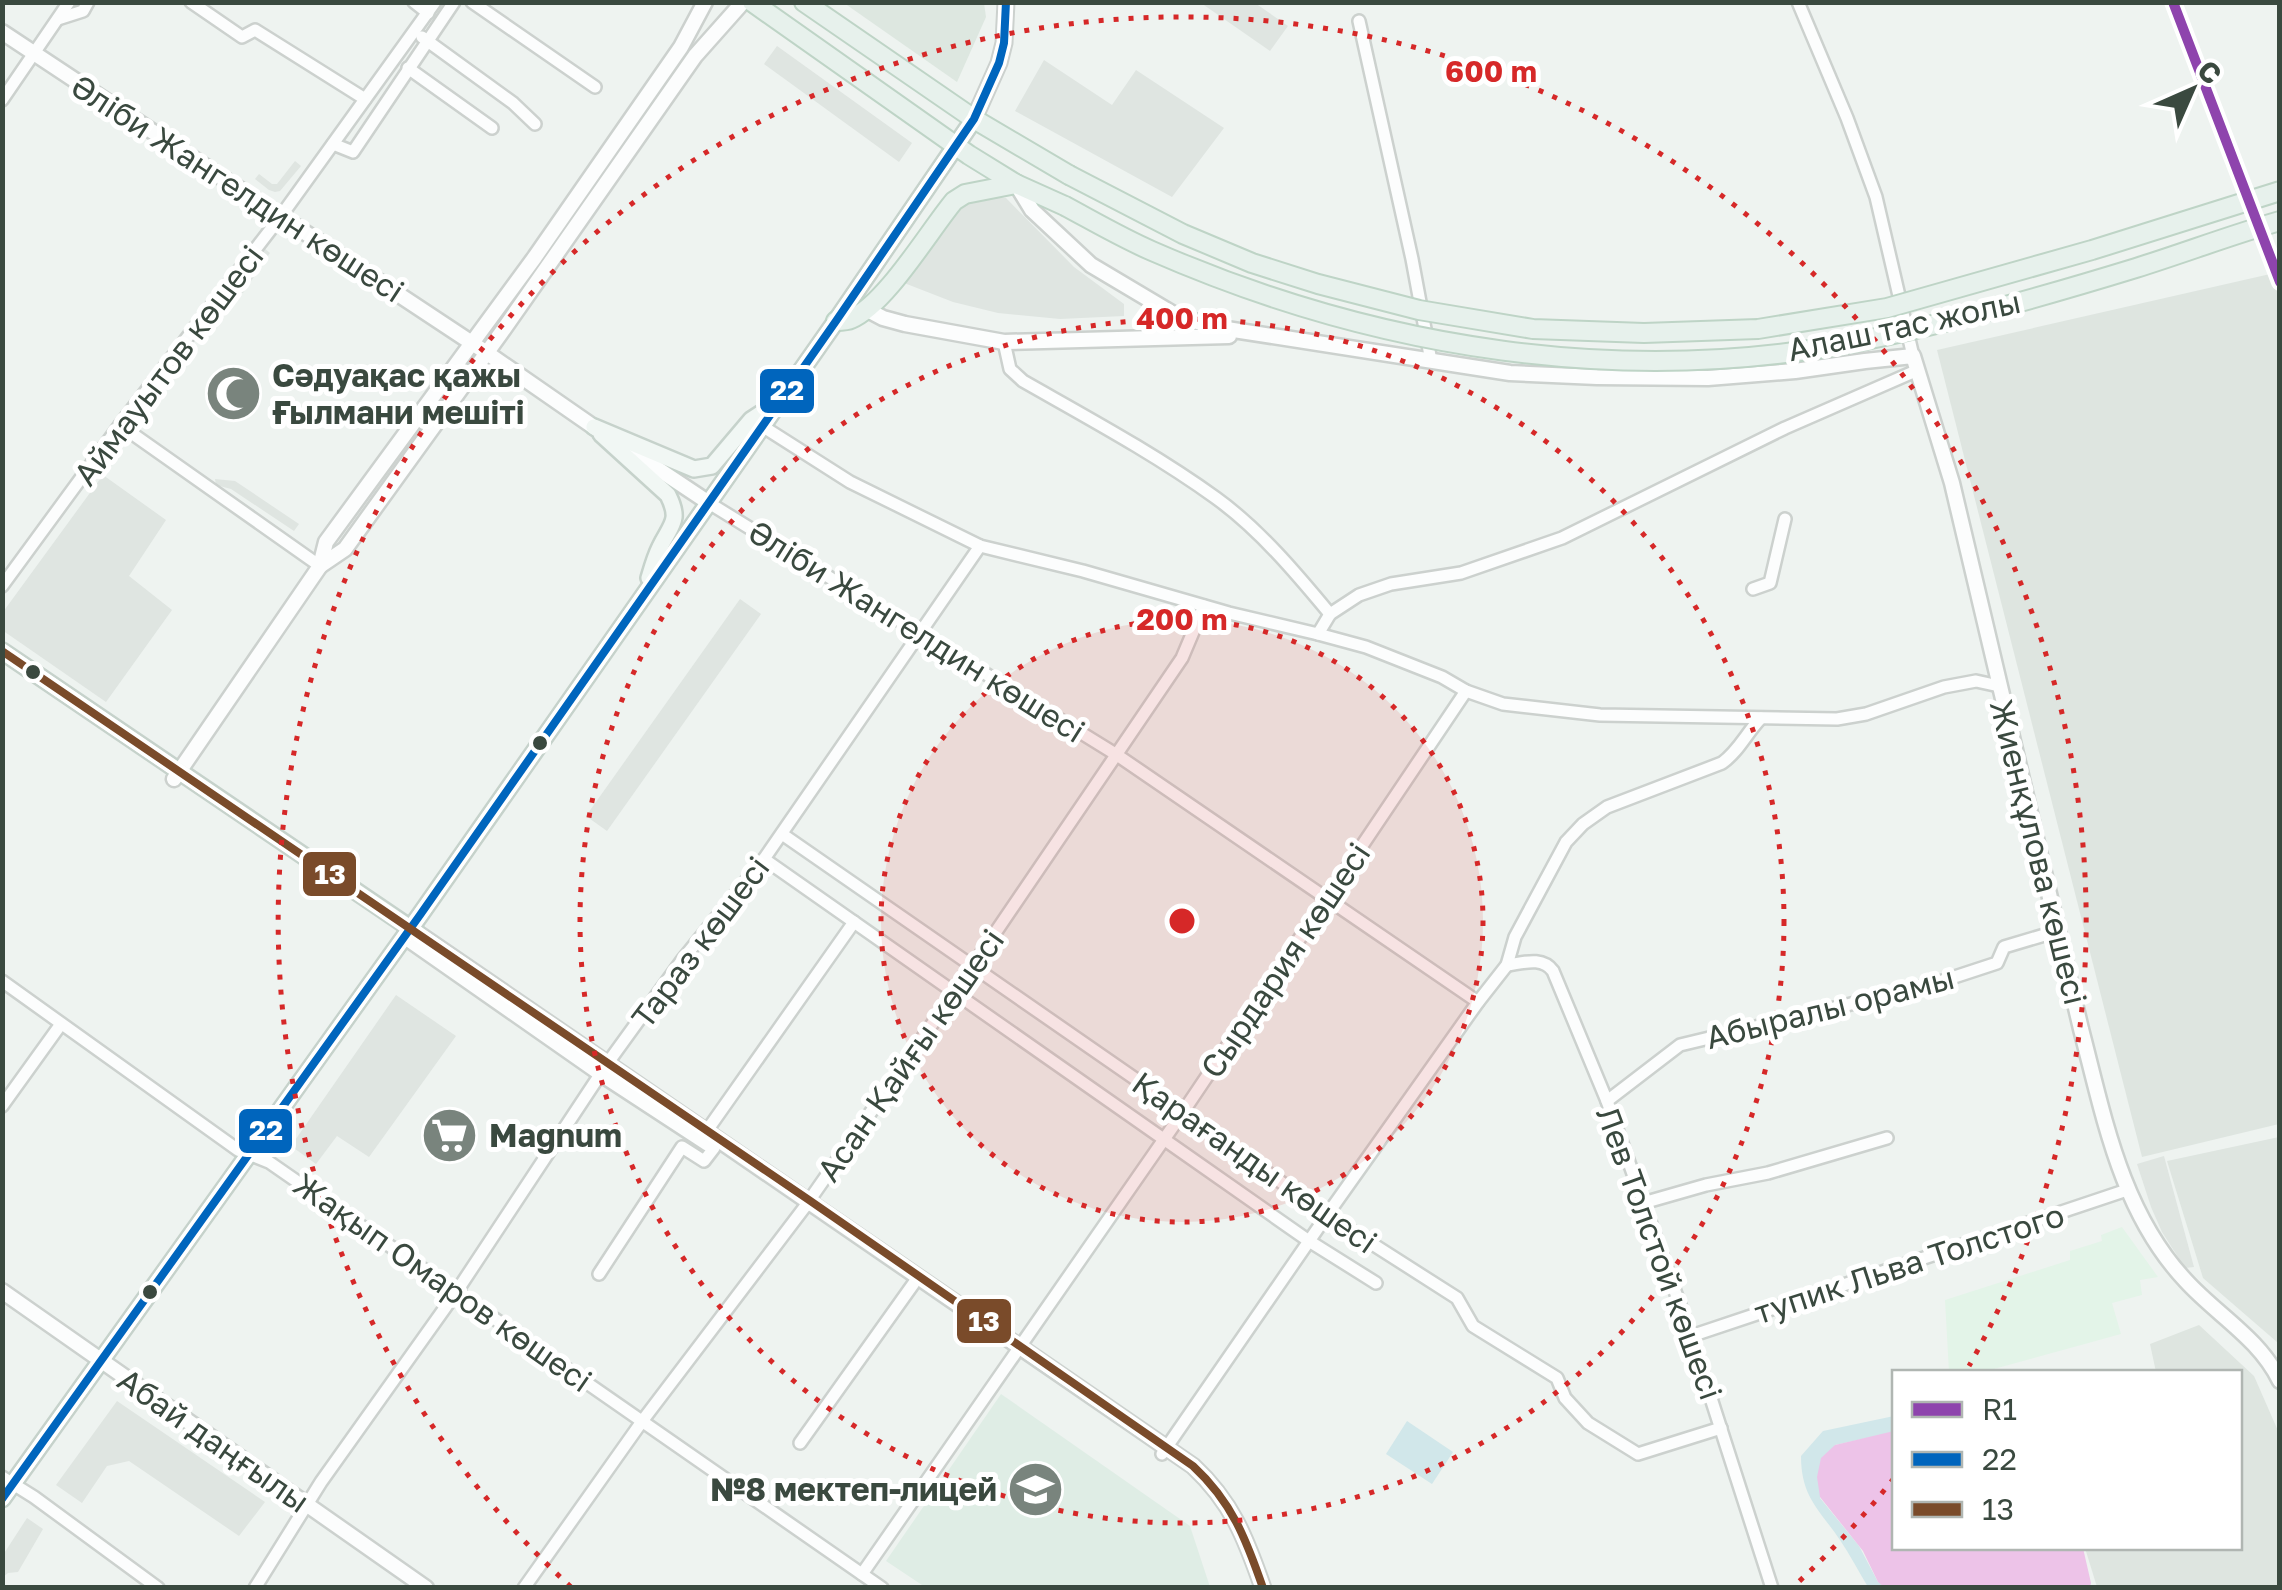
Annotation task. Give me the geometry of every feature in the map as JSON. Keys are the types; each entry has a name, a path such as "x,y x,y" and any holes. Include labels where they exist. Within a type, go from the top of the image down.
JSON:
{"main road":[{"name":"Алаш тас жолы","path":"752,2 1016,184 1148,250 1308,310 1490,350 1598,361 1708,360 1863,340 2082,284 2280,221"},
{"name":"Алаш тас жолы","path":"804,2 974,120 1183,234 1252,263 1318,284 1420,310 1534,329 1644,333 1758,330 1887,308 2280,191"},
{"path":"2,1498 410,932 974,120"},
{"path":"836,321 849,320 866,309 903,270 954,201 965,194 1016,184"},
{"path":"594,427 694,470 703,470 712,466 751,420 780,401"},
{"path":"594,427 668,495 675,508 674,521 658,550 644,596"},
{"path":"2,651 177,775"},
{"path":"2,662 410,932"}],"street":[{"path":"2,100 68,2"},
{"path":"58,18 82,11 88,2"},
{"path":"191,2 242,36 255,30 366,100"},
{"path":"414,2 432,8"},
{"path":"333,144 353,152 454,2"},
{"path":"472,2 595,87"},
{"path":"177,775 320,566 326,542 681,46 705,2"},
{"path":"320,566 345,549 695,56 743,2"},
{"path":"974,120 999,64 1006,2"},
{"name":"Жиенқұлова көшесі","path":"1798,2 1876,197 1916,363 1952,482 2101,1108 2127,1190 2144,1224 2186,1282 2257,1347 2280,1381"},
{"name":"Аймауытов көшесі","path":"2,586 281,216 432,8"},
{"path":"1359,21 1431,361"},
{"name":"Әліби Жангелдин көшесі","path":"2,32 709,502 1118,754 1478,1002"},
{"path":"414,32 513,102 535,124"},
{"path":"681,46 695,56"},
{"path":"408,68 492,128"},
{"path":"1016,184 1032,210 1100,270 1174,316 1214,328 1510,373 1708,378 1865,360 1916,363"},
{"path":"866,309 905,324 1004,342 1260,335"},
{"path":"1004,342 1010,370 1023,382 1146,451 1218,500 1249,526 1330,614"},
{"path":"1318,634 1330,614 1359,595 1391,584 1461,573 1562,538 1916,363"},
{"path":"120,425 320,566"},
{"path":"762,426 850,482 980,546 1366,647 1503,704 1600,715 1836,719 1878,710 1944,687 1976,681 1998,686"},
{"path":"1753,589 1770,583 1784,519"},
{"name":"Тараз көшесі","path":"255,1588 306,1503 458,1291 604,1069 683,959 782,834 980,546"},
{"name":"Асан Қайғы көшесі","path":"524,1588 806,1204 954,993 1182,658 1204,606"},
{"name":"Сырдария көшесі","path":"862,1574 1183,1112 1466,690"},
{"path":"1165,1451 1506,964 1515,938 1566,842 1594,815 1623,800 1722,763 1761,718"},
{"name":"Қарағанды көшесі","path":"782,834 1327,1215 1457,1298 1474,1326 1556,1378 1565,1398 1588,1422 1638,1454 1722,1428"},
{"name":"Қарағанды көшесі","path":"764,859 1163,1140 1376,1284"},
{"path":"706,1132 854,922"},
{"name":"Абыралы орамы","path":"1607,1101 1680,1045 1930,985 1997,963 2004,947 2058,930"},
{"path":"410,932 714,1148 806,1204 1165,1451 1193,1466 1230,1507 1263,1588"},
{"name":"Лев Толстой көшесі","path":"1506,964 1540,961 1553,971 1607,1101 1691,1336 1772,1588"},
{"name":"Жақып Омаров көшесі","path":"2,981 229,1144 269,1162 882,1588"},
{"path":"2,1106 61,1024"},
{"path":"604,1069 706,1132 914,1283 1019,1349"},
{"path":"1643,1203 1768,1173 1887,1138"},
{"path":"599,1274 682,1148 704,1161 714,1148"},
{"name":"тупик Льва Толстого","path":"1691,1336 2127,1190"},
{"path":"800,1443 914,1283"},
{"name":"Абай даңғылы","path":"2,1291 426,1588"},
{"path":"1165,1451 1216,1502 1255,1588"},
{"path":"13,1484 158,1588"}],"shaded area":[{"path":"844,3 984,3 986,17 957,82"},
{"path":"1201,3 1255,3 1288,26 1270,51"},
{"path":"777,46 912,143 899,162 764,64"},
{"path":"1044,60 1112,105 1136,70 1224,128 1172,197 1015,111"},
{"path":"295,161 301,166 280,191 269,190 255,179 259,174 277,184"},
{"path":"989,196 1006,198 1074,267 1124,304 1124,316 1060,319 998,313 953,302 899,281 966,201"},
{"path":"264,248 270,253 243,293 234,291"},
{"path":"2279,272 2279,1124 2142,1157 1937,350"},
{"path":"103,475 166,520 129,576 172,610 106,702 2,630 3,612"},
{"path":"215,479 235,481 299,524 294,531 231,489 216,485"},
{"path":"740,599 761,614 607,831 586,816"},
{"path":"396,995 456,1036 369,1157 337,1136 316,1164 291,1146"},
{"path":"2280,1137 2279,1348 2277,1342 2203,1278 2167,1161"},
{"path":"2164,1156 2194,1267 2185,1268 2162,1232 2137,1164"},
{"path":"2122,1227 2158,1277 2140,1280 2142,1295 2112,1303 2121,1334 1990,1370 1949,1370 1945,1300 2070,1260 2070,1251 2102,1241 2101,1235"},
{"path":"2199,1325 2254,1376 2279,1433 2279,1587 2097,1587 2086,1550 2242,1550 2242,1370 2156,1370 2150,1344"},
{"name":"№8 мектеп-лицей","path":"1001,1394 1190,1526 1210,1587 925,1587 886,1561"},
{"path":"117,1401 265,1502 239,1536 129,1461 107,1466 82,1503 56,1485"},
{"path":"1892,1416 1892,1432 1835,1445 1820,1498 1859,1546 1878,1582 1885,1587 1868,1587 1818,1511 1804,1482 1801,1456 1823,1431"},
{"path":"1407,1421 1453,1452 1432,1484 1386,1454"},
{"path":"1892,1431 1892,1550 2083,1550 2090,1587 1885,1588 1863,1551 1820,1497 1817,1477 1821,1458 1835,1445"},
{"path":"27,1518 43,1529 18,1572 3,1577 3,1555"}],"transit line":[{"name":"22","path":"2,1499 420,915 974,119 999,63 1006,2"},
{"name":"R1","path":"2173,2 2280,282"},
{"name":"13","path":"2,651 1193,1466 1218,1493 1236,1522 1263,1588"}],"place":[{"name":"Сәдуақас қажы Ғылмани мешіті","path":"233,393"},
{"name":"Magnum","path":"450,1135"},
{"name":"№8 мектеп-лицей","path":"1036,1489"}]}
